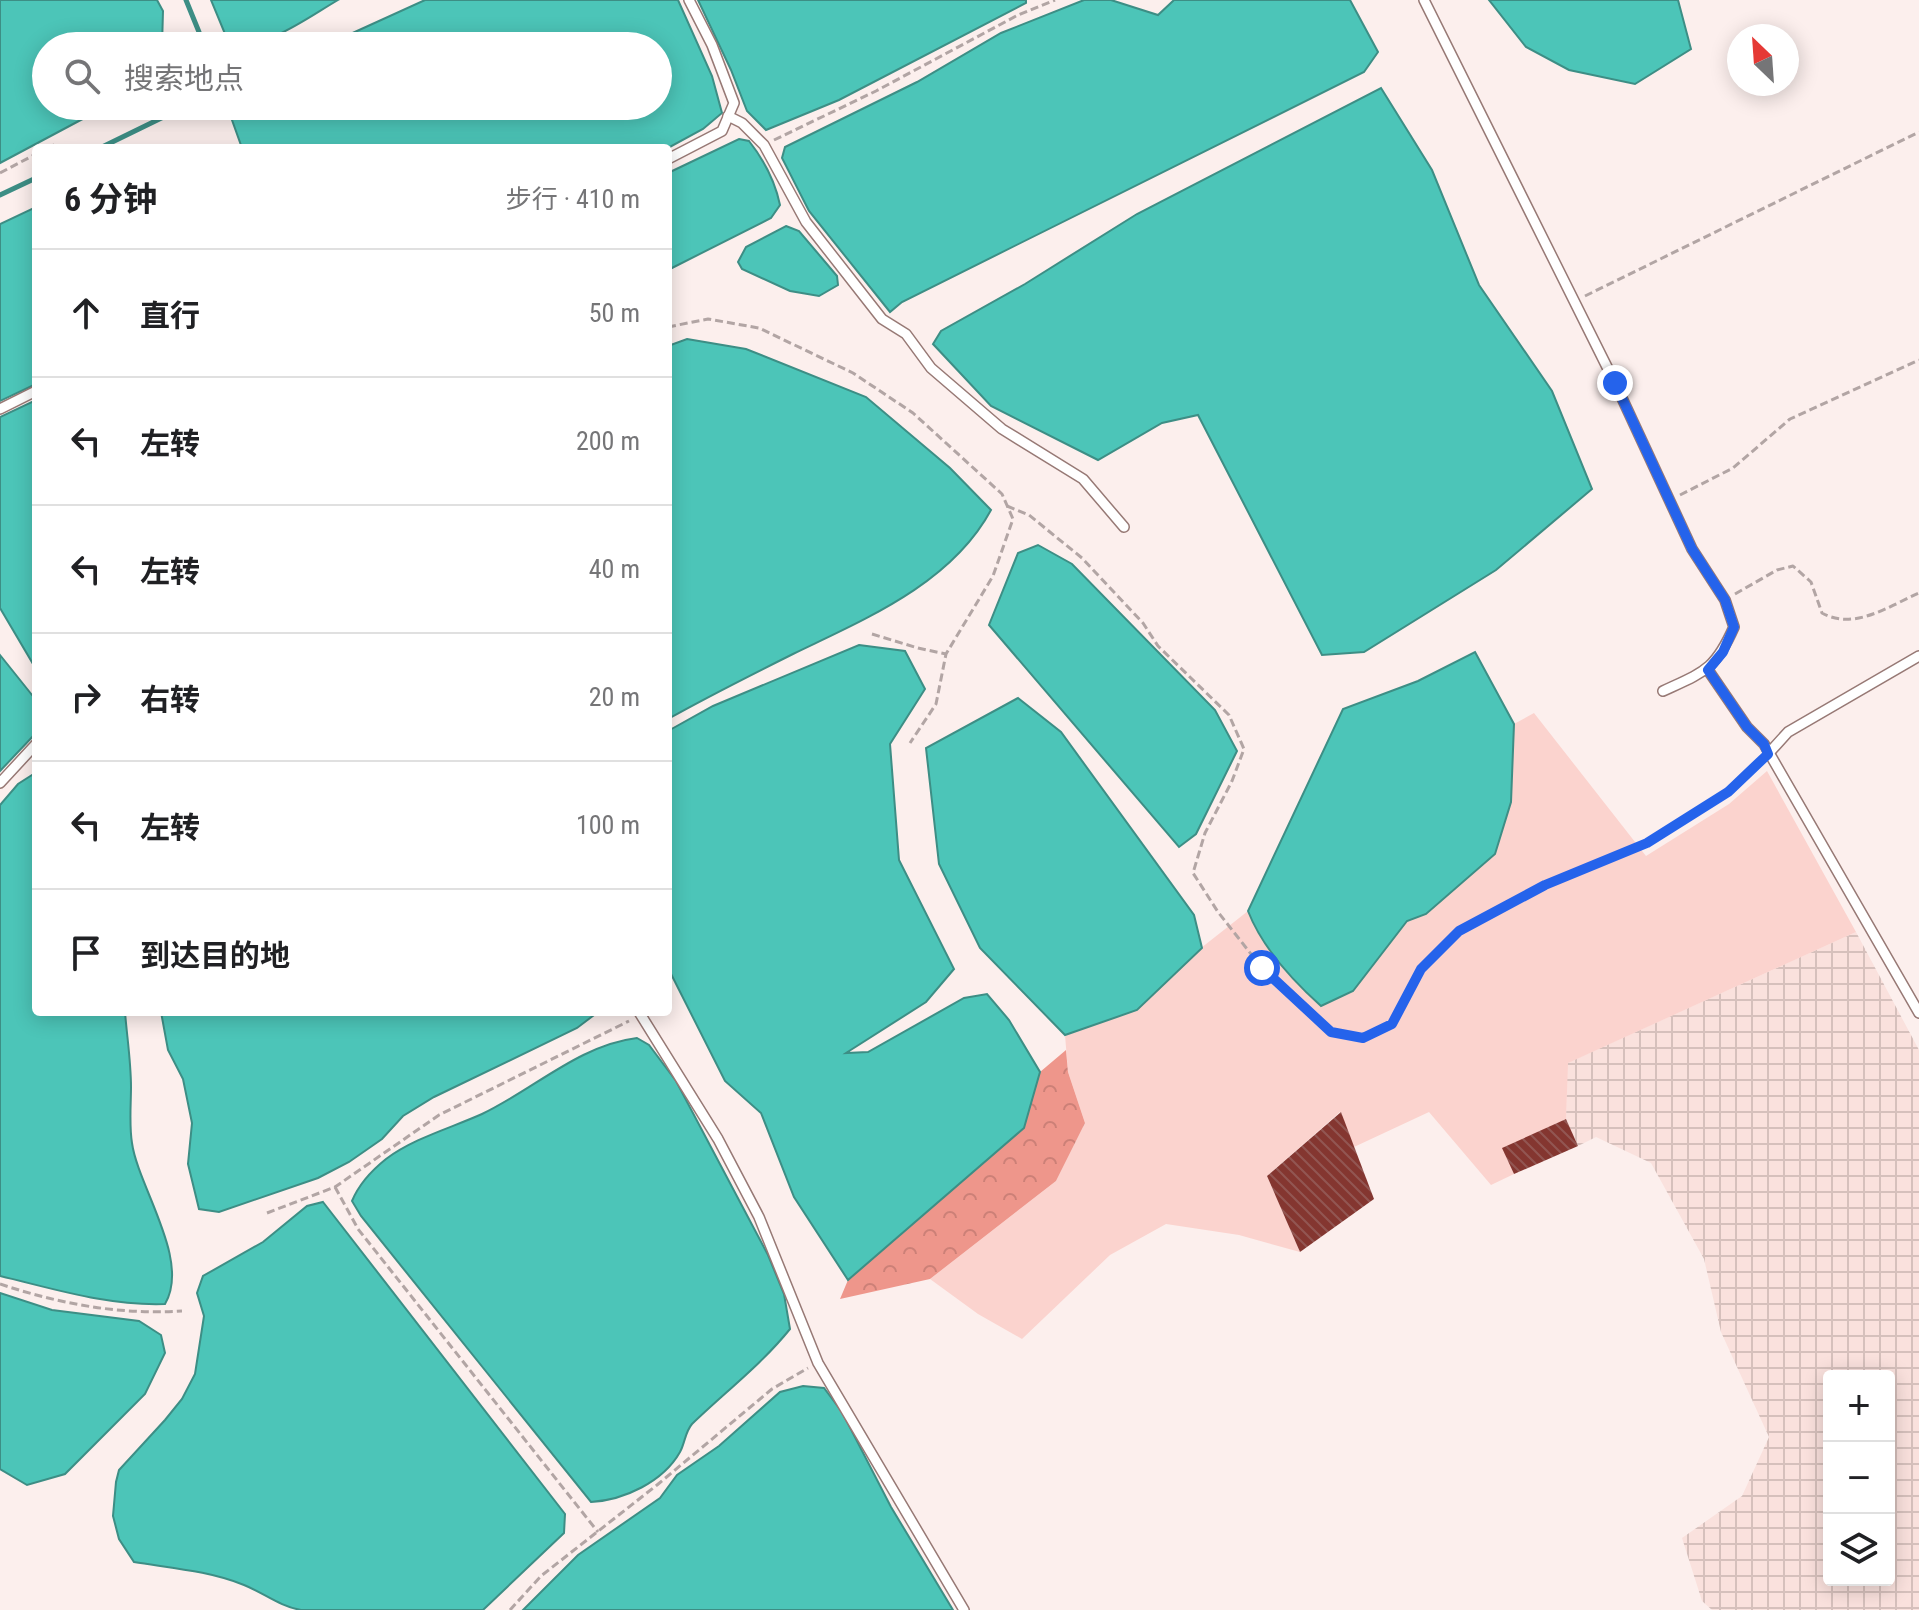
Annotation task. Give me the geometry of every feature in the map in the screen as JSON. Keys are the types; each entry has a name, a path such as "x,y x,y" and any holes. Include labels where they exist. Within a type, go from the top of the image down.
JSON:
{"lane":[{"path":"672,157 722,131 734,103 712,45 689,0"},
{"path":"1424,0 1574,301 1692,549 1725,600 1734,627 1723,652 1708,670 1663,691"},
{"path":"728,116 742,123 764,145 806,222 882,319 906,334 931,368 1002,429 1083,479 1124,527"},
{"path":"0,409 32,393"},
{"path":"1768,754 1788,732 1919,656"},
{"path":"1708,670 1747,727 1764,744 1919,1013"},
{"path":"0,783 32,748"},
{"path":"640,1016 718,1139 759,1217 818,1363 964,1610"}],"path":[{"path":"764,145 876,91 1018,15 1055,0"},
{"path":"1574,301 1919,132"},
{"path":"0,173 32,156"},
{"path":"672,326 708,319 759,328 853,373 913,413 1002,494 1013,519 993,576 946,654 936,704 910,743"},
{"path":"1669,501 1733,468 1790,419 1919,360"},
{"path":"1007,506 1029,515 1082,558 1143,623 1158,646 1229,715 1244,749 1232,781 1205,833 1193,873 1218,912 1262,968 1331,1032 1363,1038 1392,1024 1421,969 1459,931 1545,885 1647,843 1728,792 1768,754"},
{"path":"1725,600 1777,570 1793,566 1811,582 1822,613 1837,621 1865,617 1919,593"},
{"path":"872,634 946,654"},
{"path":"267,1213 335,1187 439,1115 635,1016"},
{"path":"335,1187 358,1229 598,1532"},
{"path":"0,1284 98,1309 153,1313 182,1311"},
{"path":"510,1610 541,1576 772,1389 818,1363"}],"shaded area":[{"path":"1534,713 1646,856 1729,804 1767,771 1856,932 1568,1063 1566,1119 1503,1149 1514,1174 1491,1185 1429,1112 1354,1147 1340,1112 1267,1176 1300,1252 1239,1235 1166,1224 1110,1255 1022,1339 978,1314 930,1279 1056,1181 1085,1123 1068,1072 1065,1035 1137,1010 1201,948 1248,911 1256,930 1353,991 1407,921 1426,914 1511,802 1514,724"},
{"path":"1856,932 1919,1050 1919,1610 1712,1610 1702,1601 1682,1538 1742,1496 1769,1437 1721,1332 1704,1259 1651,1163 1596,1137 1578,1146 1566,1119 1567,1063"}],"green space":[{"path":"1066,1050 1068,1072 1085,1123 1056,1181 930,1279 840,1299 848,1280 1024,1128 1040,1072"}],"water":[{"path":"0,0 157,0 163,11 162,32 32,32 32,120 81,120 0,163"},
{"path":"211,0 338,0 283,32 224,32"},
{"path":"425,0 678,0 712,76 722,113 703,129 672,146 241,144 232,120 672,120 672,32 355,32"},
{"path":"698,0 1026,0 1026,3 839,100 766,130 747,111"},
{"path":"1084,0 1111,0 1158,15 1174,0 1350,0 1378,52 1364,72 902,302 890,312 809,211 782,158 785,147 917,82 1001,33"},
{"path":"1489,0 1678,0 1691,49 1635,84 1569,70 1526,47"},
{"path":"1381,88 1432,170 1479,285 1552,391 1592,489 1496,570 1364,652 1322,655 1198,415 1162,423 1098,460 991,406 933,344 941,331 1025,284 1137,214"},
{"path":"739,139 749,141 772,179 780,205 771,218 672,268 672,171"},
{"path":"32,209 32,386 0,401 0,224"},
{"path":"786,226 799,231 837,276 838,285 819,296 790,291 742,269 738,262 746,247"},
{"path":"687,339 746,349 866,397 950,468 991,510 974,536 953,559 904,597 672,717 672,345"},
{"path":"32,402 32,662 0,608 0,417"},
{"path":"1038,545 1072,564 1215,710 1237,751 1196,834 1179,847 989,625 1018,553"},
{"path":"859,645 905,651 925,689 890,744 899,860 954,969 926,1002 846,1053 868,1052 964,998 987,994 1009,1020 1040,1072 1024,1128 848,1280 794,1197 761,1113 725,1081 672,976 672,729 713,706"},
{"path":"1475,652 1514,724 1511,802 1495,854 1426,914 1407,921 1353,991 1321,1006 1279,962 1248,911 1343,709 1418,681"},
{"path":"0,655 32,695 32,737 0,771"},
{"path":"1018,698 1061,732 1194,915 1202,948 1137,1010 1065,1035 980,948 939,864 926,748"},
{"path":"32,775 32,1016 125,1016 132,1143 168,1245 172,1266 171,1286 165,1304 102,1299 0,1276 0,805 18,784"},
{"path":"162,1016 593,1016 577,1028 434,1097 403,1116 382,1139 349,1162 318,1178 219,1212 199,1209 188,1164 192,1123 183,1079 168,1050"},
{"path":"637,1038 649,1045 676,1081 768,1255 784,1294 790,1329 692,1424 680,1452 664,1472 642,1488 616,1498 591,1502 352,1201 370,1173 397,1152 482,1114 595,1049"},
{"path":"323,1202 565,1514 564,1533 483,1610 301,1610 218,1576 134,1562 119,1539 113,1516 119,1470 182,1399 195,1374 204,1316 197,1293 203,1276 263,1242 307,1206"},
{"path":"0,1293 52,1310 139,1321 161,1335 165,1353 145,1394 65,1474 27,1485 0,1469"},
{"path":"803,1386 824,1388 842,1412 891,1507 953,1610 523,1610 578,1555 660,1498 677,1475 719,1446 780,1392"}],"building":[{"path":"1341,1112 1374,1199 1300,1252 1267,1176"},
{"path":"1566,1119 1578,1146 1514,1174 1502,1148"}],"waterway":[{"path":"186,0 199,32"},
{"path":"108,144 157,120"},
{"path":"0,195 32,180"}],"route":[{"path":"1262,968 1331,1032 1363,1038 1392,1024 1421,969 1459,931 1545,885 1647,843 1728,792 1768,754 1764,744 1747,727 1708,670 1723,652 1734,627 1725,600 1692,549 1615,383"}]}
